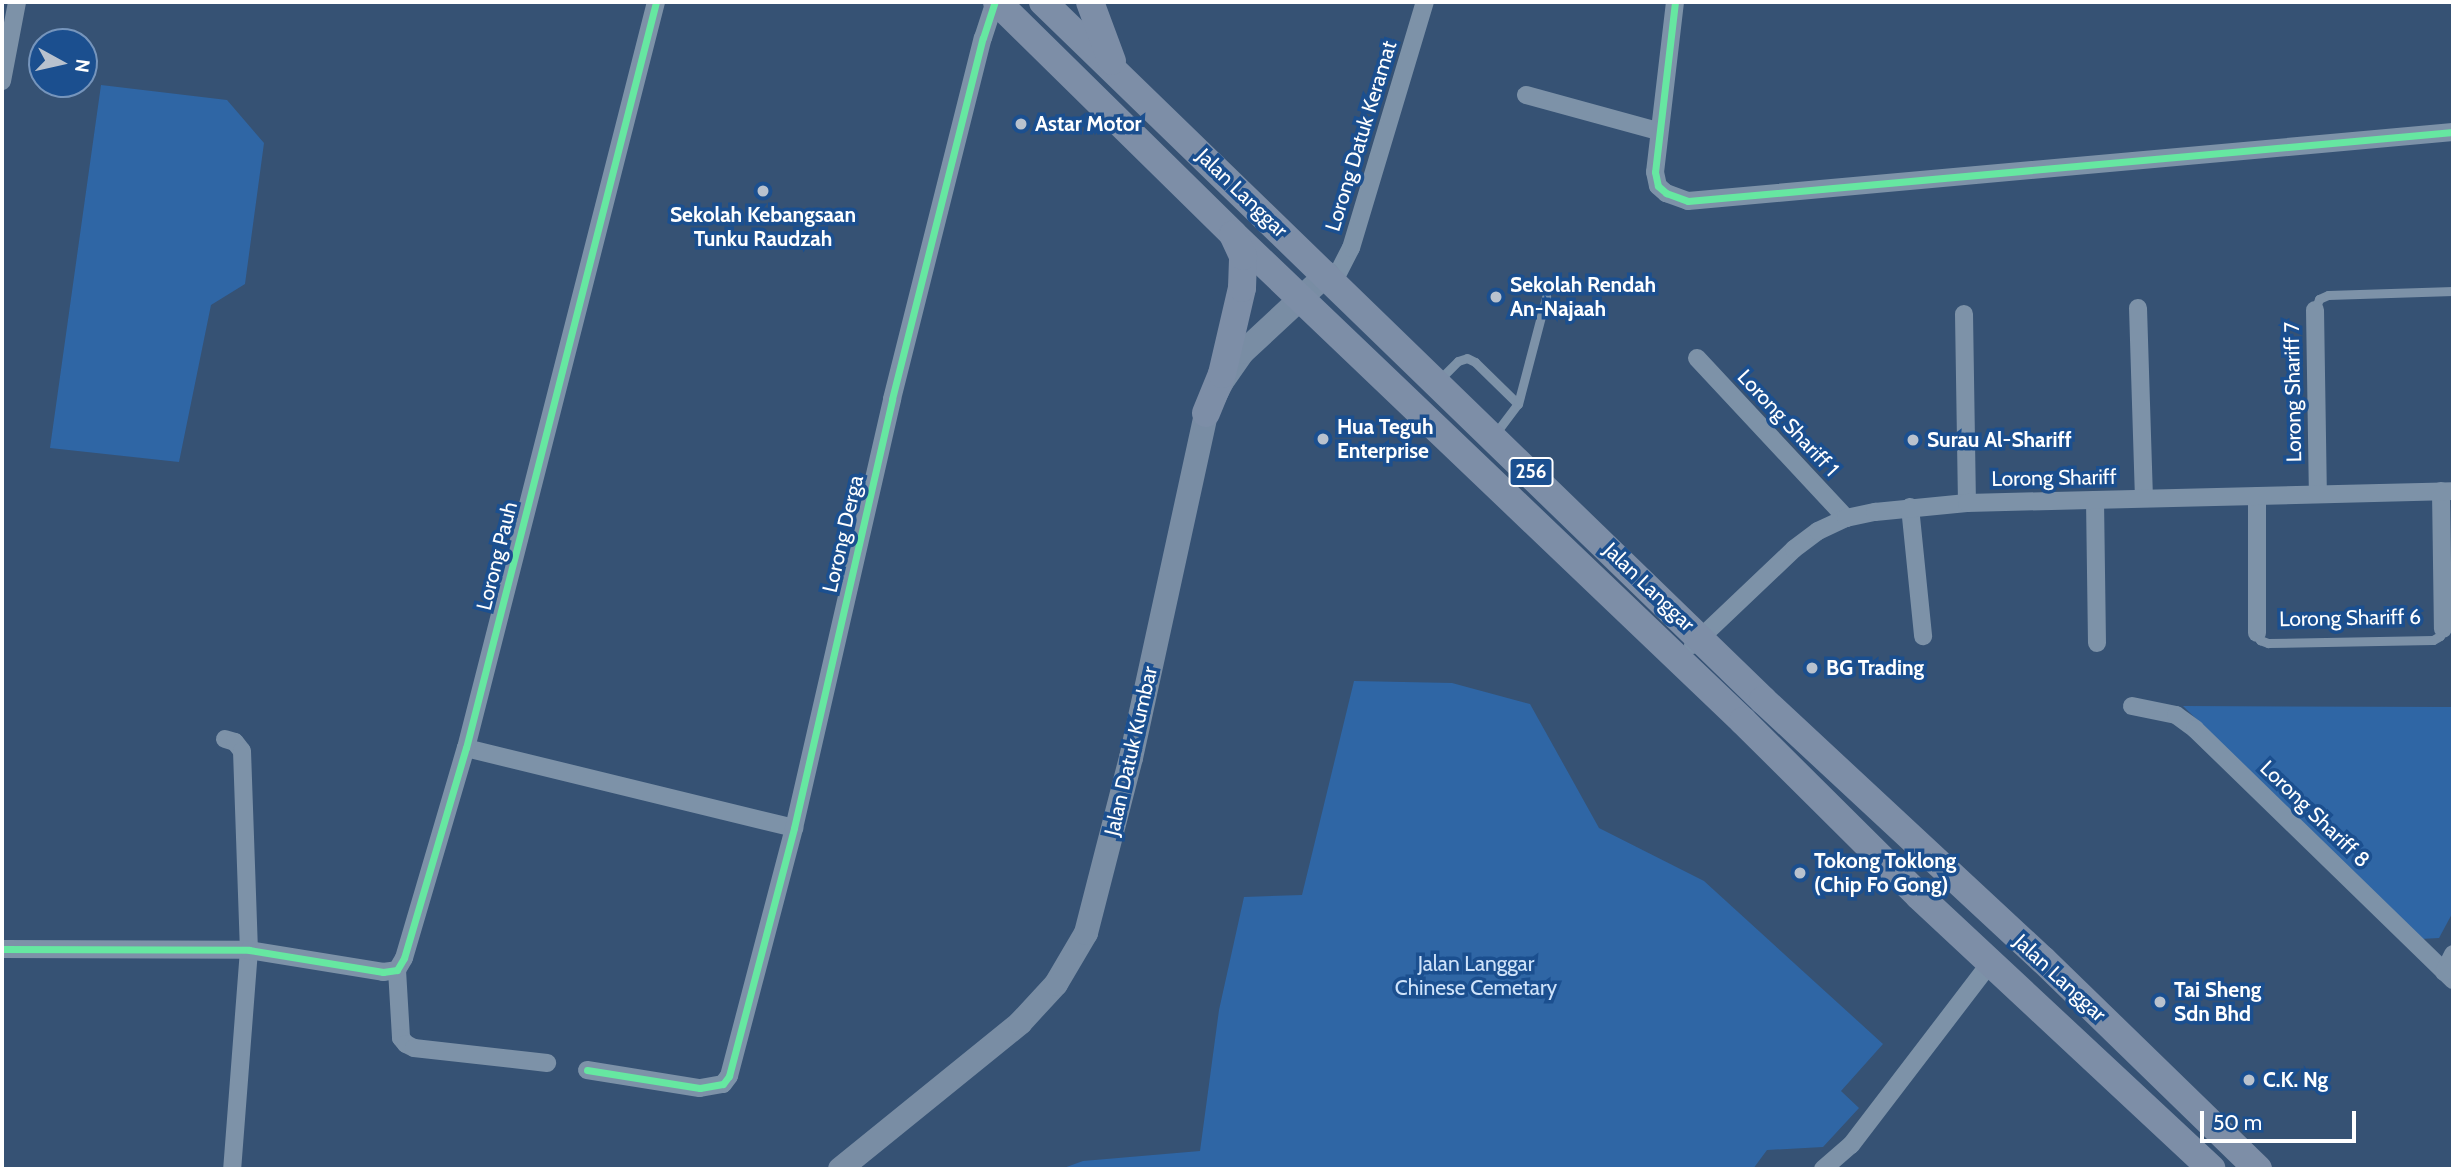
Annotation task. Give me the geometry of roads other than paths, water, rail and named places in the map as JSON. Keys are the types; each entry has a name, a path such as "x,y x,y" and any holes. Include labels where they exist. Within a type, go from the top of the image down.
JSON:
{"main road":[{"name":"Jalan Langgar","path":"996,2 1233,234 1991,962 2212,1169"},
{"name":"Jalan Langgar","path":"1043,2 1941,869 2043,960 2258,1169"},
{"path":"1090,2 1118,74"},
{"path":"1206,413 1222,374 1242,288 1243,256 1233,234"},
{"name":"Jalan Datuk Kumbar","path":"840,1169 1020,1023 1056,984 1086,933 1131,758 1206,413 1221,383 1243,352 1301,298 1330,277"}],"street":[{"path":"2,81 17,2"},
{"name":"Lorong Pauh","path":"397,970 404,958 466,748 656,2"},
{"name":"Lorong Derga","path":"587,1070 700,1088 723,1084 729,1076 794,828 892,399 979,51 996,2"},
{"name":"Lorong Datuk Keramat","path":"1330,277 1351,248 1425,2"},
{"path":"1675,2 1660,111 1655,172 1658,186 1676,199 1688,201 2453,132"},
{"path":"1526,95 1658,131"},
{"path":"2138,308 2144,498"},
{"name":"Lorong Shariff 7","path":"2315,310 2318,494"},
{"path":"1964,314 1967,503"},
{"name":"Lorong Shariff 1","path":"1698,358 1846,518"},
{"name":"Lorong Shariff","path":"1678,659 1794,550 1818,531 1846,518 1967,503 2447,491"},
{"name":"Lorong Shariff 6","path":"2442,629 2447,491"},
{"name":"Lorong Shariff 6","path":"2257,496 2257,633"},
{"path":"2095,500 2097,643"},
{"path":"1910,508 1923,636"},
{"name":"Lorong Shariff 8","path":"2132,705 2176,715 2195,729 2449,976"},
{"path":"225,739 235,742 242,751 249,950 232,1169"},
{"path":"466,748 794,828"},
{"path":"2,949 249,950 383,972 397,970 401,1038 407,1044 414,1048 547,1063"},
{"path":"2449,976 2453,954"},
{"path":"1823,1169 1851,1145 1991,962"}],"lane":[{"name":"Lorong Shariff 7","path":"2315,310 2319,299 2328,295 2453,291"},
{"path":"1494,436 1518,404 1546,297"},
{"path":"1438,382 1458,361 1467,358 1475,362 1518,404"},
{"name":"Lorong Shariff 6","path":"2257,633 2260,640 2268,643 2433,640 2440,636 2442,629"}],"place":[{"name":"Astar Motor","path":"1021,124"},
{"name":"Sekolah Kebangsaan Tunku Raudzah","path":"763,191"},
{"name":"Sekolah Rendah An-Najaah","path":"1496,297"},
{"name":"Hua Teguh Enterprise","path":"1323,439"},
{"name":"Surau Al-Shariff","path":"1913,440"},
{"name":"BG Trading","path":"1812,668"},
{"name":"Tokong Toklong (Chip Fo Gong)","path":"1800,873"},
{"name":"Tai Sheng Sdn Bhd","path":"2160,1002"},
{"name":"C.K. Ng","path":"2249,1080"}],"park label":[{"name":"Jalan Langgar Chinese Cemetary","path":"1476,976"}]}
